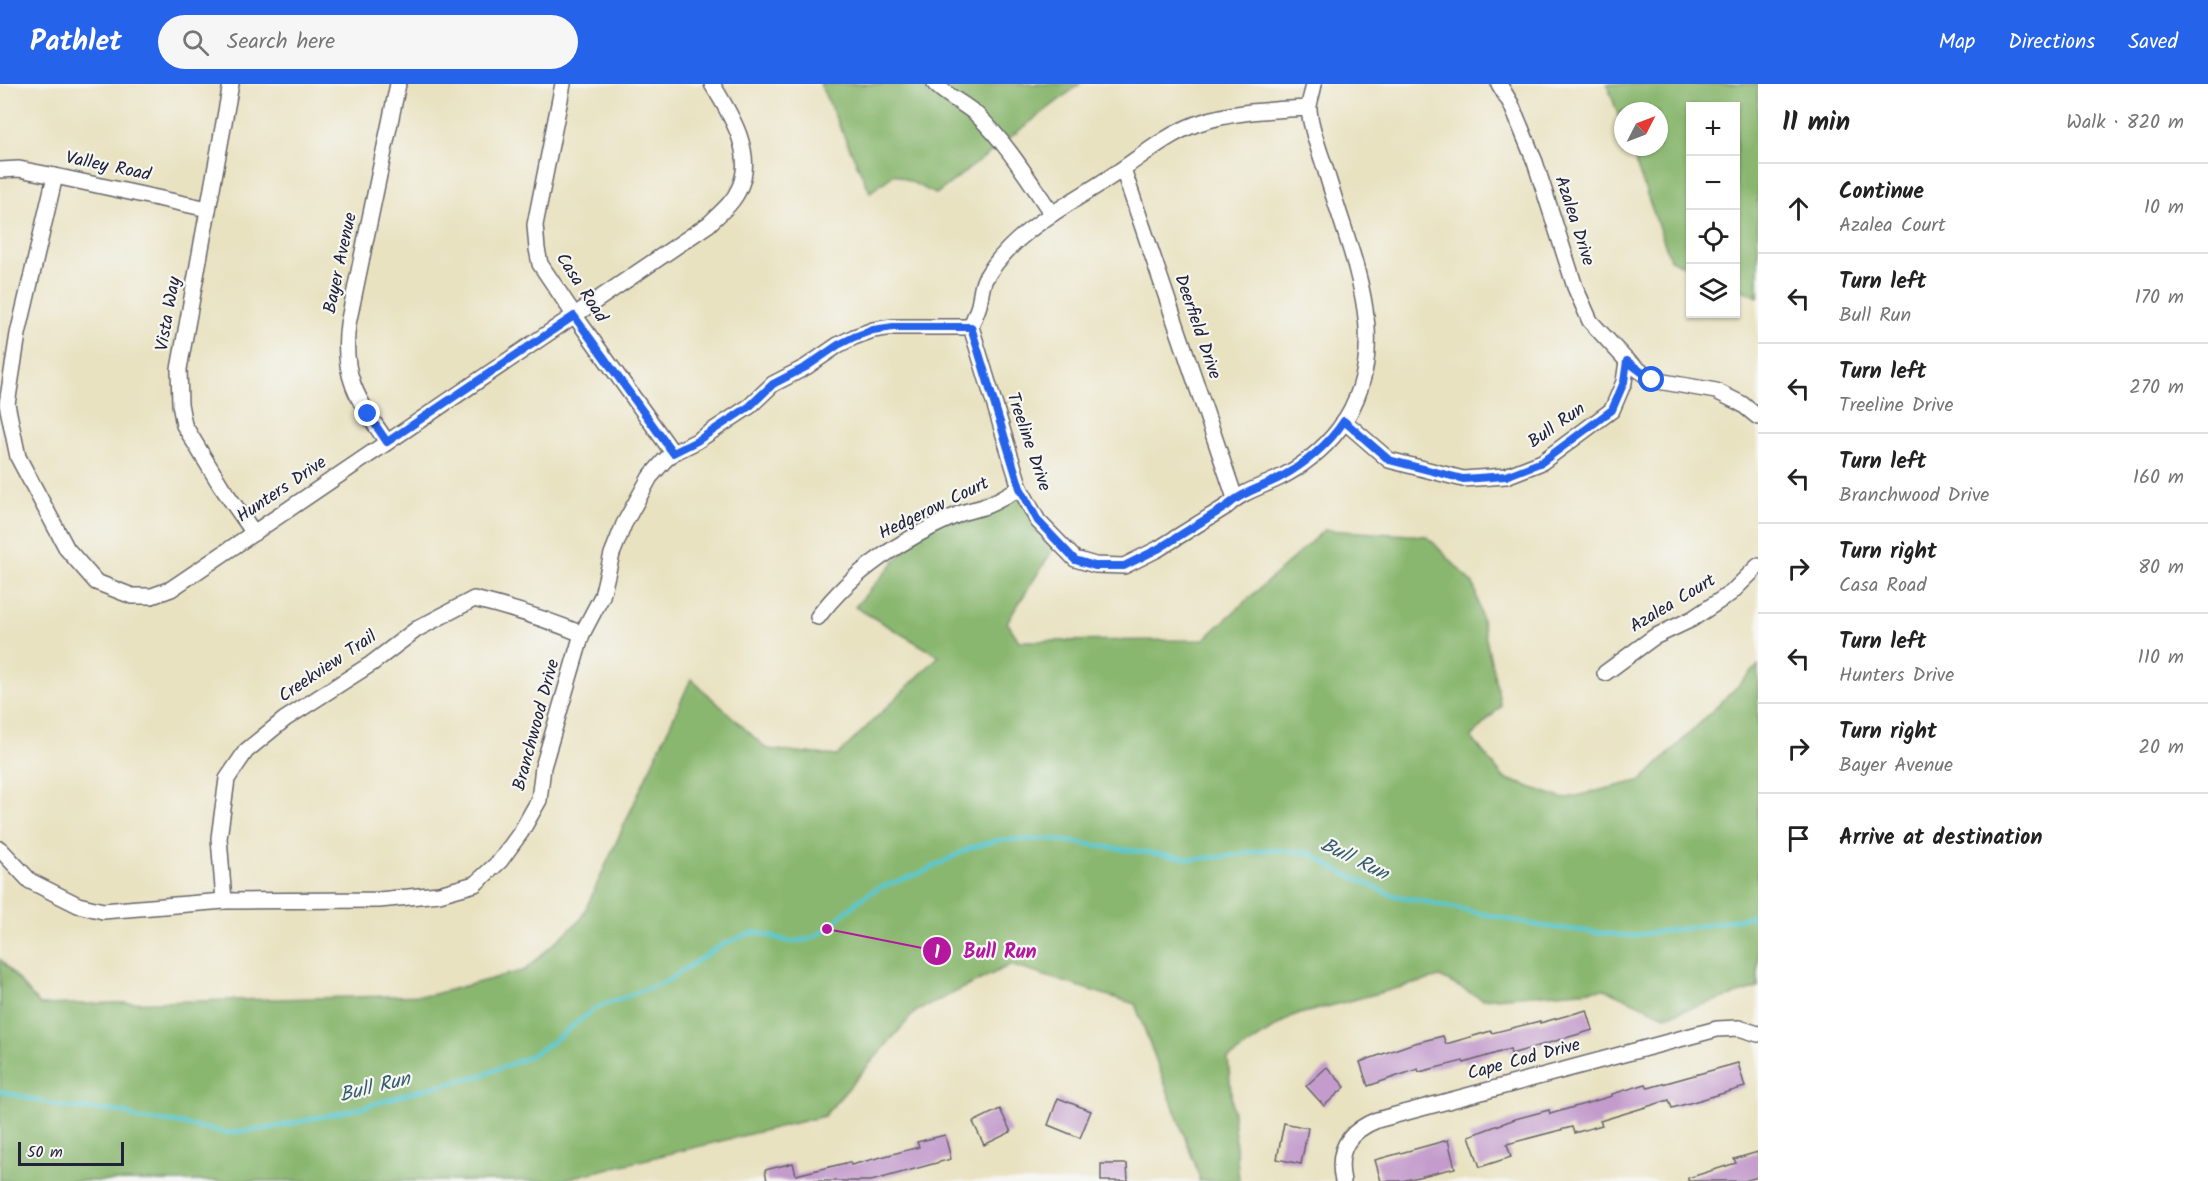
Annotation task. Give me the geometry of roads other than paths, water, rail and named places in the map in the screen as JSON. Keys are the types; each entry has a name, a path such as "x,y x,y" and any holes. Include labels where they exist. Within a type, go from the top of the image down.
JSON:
{"street":[{"name":"Vista Way","path":"231,84 179,369 180,404 184,425 198,450 254,533"},
{"name":"Bayer Avenue","path":"387,442 368,414 349,378 345,346 399,84"},
{"name":"Casa Road","path":"563,84 535,225 540,264 574,316 673,453"},
{"name":"Hunters Drive","path":"56,176 18,334 7,404 18,458 67,549 96,582 132,596 152,596 171,589 709,224 731,202 740,188 744,170 742,144 729,110 712,84"},
{"path":"934,84 944,94 974,112 988,127 1052,214"},
{"name":"Treeline Drive","path":"971,327 1020,488 1038,521 1075,560 1095,566 1124,566 1158,549 1227,506 1234,498 1291,471 1317,452 1344,421 1360,390 1368,355 1366,319 1359,277 1332,193 1309,108 1314,84"},
{"name":"Azalea Drive","path":"1499,84 1511,104 1535,162 1575,287 1590,321 1627,361"},
{"path":"971,327 984,282 995,264 1016,240 1123,169 1145,151 1196,124 1236,114 1309,108"},
{"name":"Valley Road","path":"0,170 19,169 208,209"},
{"name":"Deerfield Drive","path":"1123,169 1234,498"},
{"name":"Branchwood Drive","path":"0,849 30,881 78,905 103,911 224,901 379,900 439,894 475,884 500,861 522,832 538,800 543,767 582,634 602,596 612,554 635,501 650,477 673,453 697,441 750,406 773,384 806,367 854,337 873,330 893,327 971,327"},
{"path":"1627,361 1652,380 1716,391 1742,404 1758,417"},
{"name":"Bull Run","path":"1344,421 1389,460 1463,479 1506,476 1542,462 1612,410 1624,382 1627,361"},
{"name":"Hedgerow Court","path":"818,617 835,595 879,558 938,524 959,514 985,507 1020,488"},
{"name":"Azalea Court","path":"1605,673 1654,637 1692,619 1731,593 1758,566"},
{"name":"Creekview Trail","path":"224,901 219,838 227,779 246,752 285,719 371,664 417,628 474,599 516,609 553,621 582,634"},
{"name":"Cape Cod Drive","path":"1343,1181 1342,1150 1356,1131 1377,1120 1717,1029 1738,1028 1758,1034"}],"waterway":[{"name":"Bull Run","path":"0,1091 65,1107 123,1112 139,1119 172,1122 228,1133 270,1128 361,1108 483,1075 528,1057 555,1040 594,1009 667,981 721,945 749,934 755,932 791,942 810,939 827,929 859,900 878,888 921,873 970,848 999,840 1050,839 1193,859 1262,850 1310,853 1335,869 1392,895 1541,926 1629,936 1758,915"}],"place":[{"name":"Bull Run","path":"827,929"}]}
